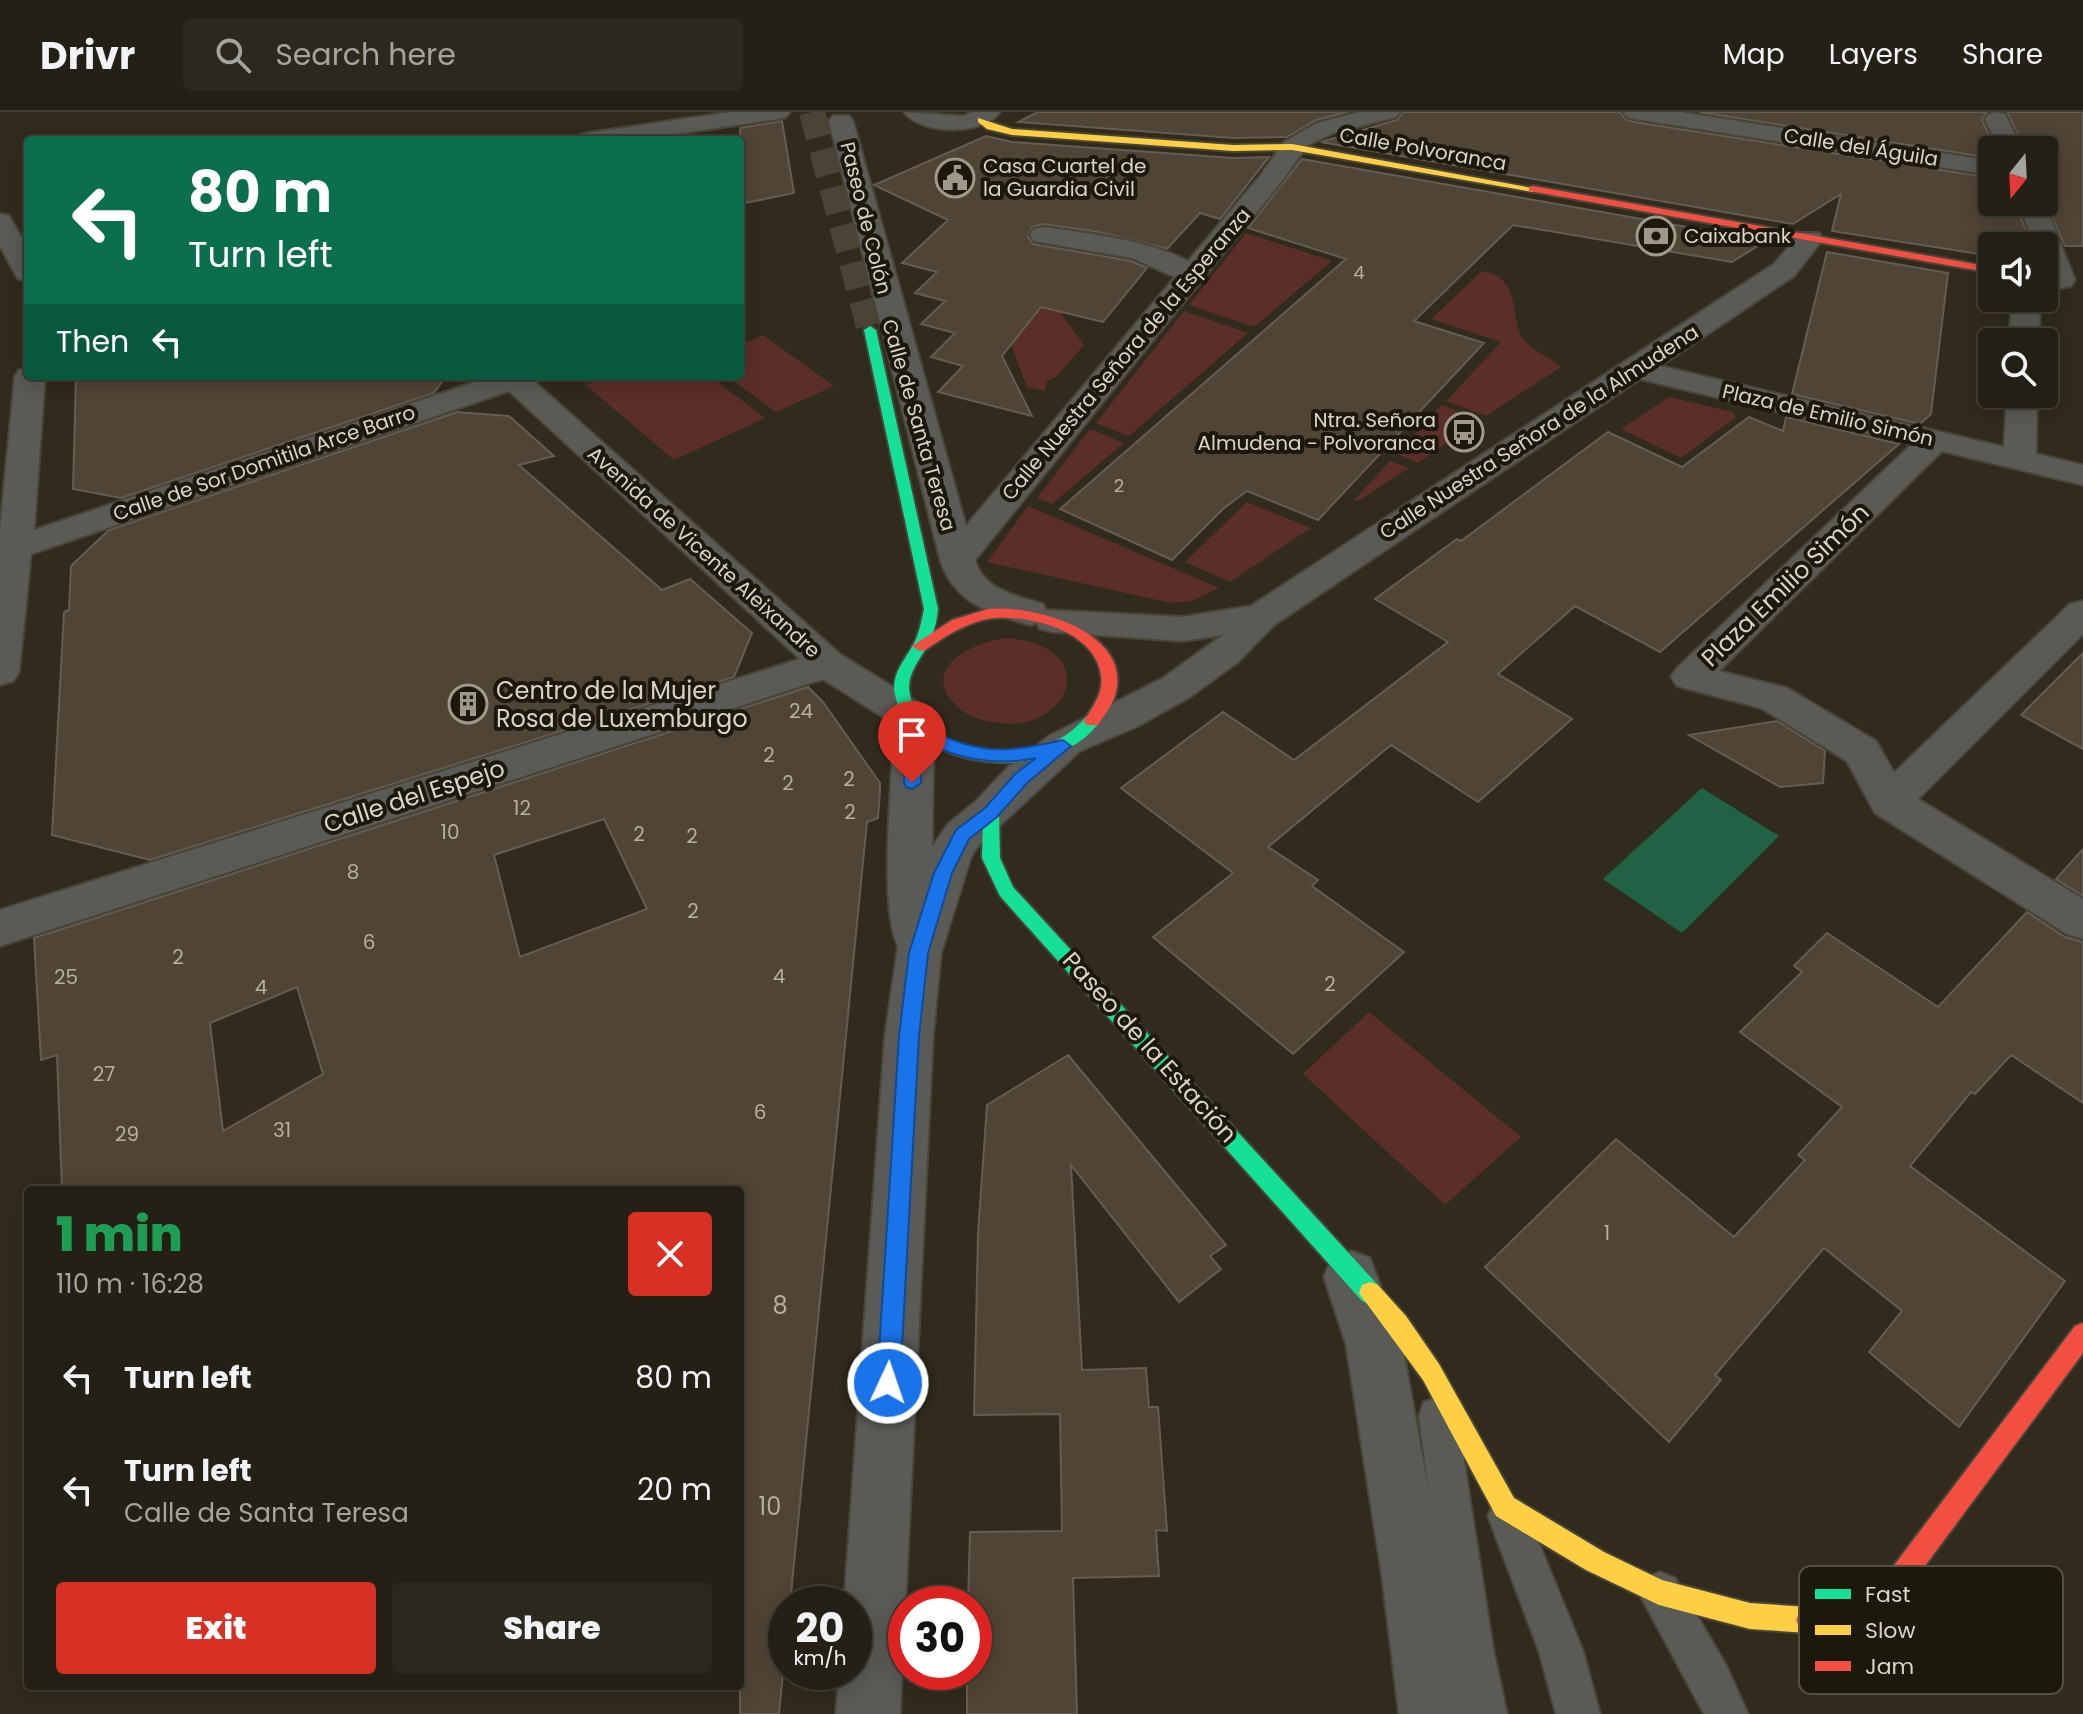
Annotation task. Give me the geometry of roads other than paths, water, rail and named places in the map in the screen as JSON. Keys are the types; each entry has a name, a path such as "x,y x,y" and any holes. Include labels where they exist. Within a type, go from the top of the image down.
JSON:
{"street":[{"path":"615,136 778,112"},
{"path":"916,112 951,123 985,116"},
{"path":"1292,147 1325,128 1388,112"},
{"name":"Calle del Águila","path":"1635,112 1978,166"},
{"path":"1999,114 2006,136"},
{"name":"Calle de Santa Teresa","path":"831,116 861,284 880,322 961,573 973,589 1041,616"},
{"name":"Calle Polvoranca","path":"985,116 990,127 1012,132 1255,150 1292,147 1978,268"},
{"name":"Calle Nuestra Señora de la Esperanza","path":"957,559 1269,181 1292,147"},
{"path":"2037,216 2063,279"},
{"path":"0,222 19,261"},
{"path":"1043,235 1154,257 1176,265 1191,275"},
{"name":"Calle Nuestra Señora de la Almudena","path":"1069,742 1132,712 1235,647 1261,616 1784,270 1810,239"},
{"path":"880,322 931,609 920,646"},
{"name":"Plaza de Emilio Simón","path":"1636,369 2083,475"},
{"path":"0,672 30,380"},
{"name":"Calle de Sor Domitila Arce Barro","path":"15,548 506,380"},
{"name":"Avenida de Vicente Aleixandre","path":"514,380 828,664 911,718"},
{"path":"2020,460 2022,408"},
{"path":"1935,440 2083,475"},
{"name":"Plaza Emilio Simón","path":"1890,802 1862,751 1773,698 1690,677 1935,440"},
{"path":"2083,613 1890,802 2083,921"},
{"path":"868,1714 909,1036 918,953 951,852 963,835 991,812 1021,779 1069,742 1102,708 1109,683 1106,668 1089,641 1041,616 984,614 960,621 938,630 920,646 905,667 901,688 911,718 910,892 918,953"},
{"name":"Calle Nuestra Señora de la Almudena","path":"1041,616 1183,629 1261,616"},
{"name":"Calle del Espejo","path":"0,928 828,664"},
{"path":"911,718 937,741 992,757 1016,757 1069,742"},
{"name":"Paseo de la Estación","path":"991,812 991,858 1006,891 1398,1324 1431,1372 1505,1507"},
{"name":"Paseo de la Estación","path":"1347,1265 1374,1344 1413,1576 1431,1714"},
{"path":"1909,1566 2083,1334"},
{"path":"1505,1507 1559,1541 1659,1592 1750,1616 1799,1618"}],"lane":[{"name":"Paseo de la Estación","path":"1431,1372 1458,1541 1471,1648 1485,1714"},
{"name":"Paseo de la Estación","path":"1505,1507 1561,1651 1578,1714"},
{"path":"1659,1592 1711,1680 1726,1714"}],"tunnel":[{"path":"812,112 870,330"}],"place":[{"name":"Casa Cuartel de la Guardia Civil","path":"955,178"},
{"name":"Caixabank","path":"1656,236"},
{"name":"Ntra. Señora Almudena - Polvoranca","path":"1464,432"},
{"name":"Centro de la Mujer Rosa de Luxemburgo","path":"468,704"}]}
